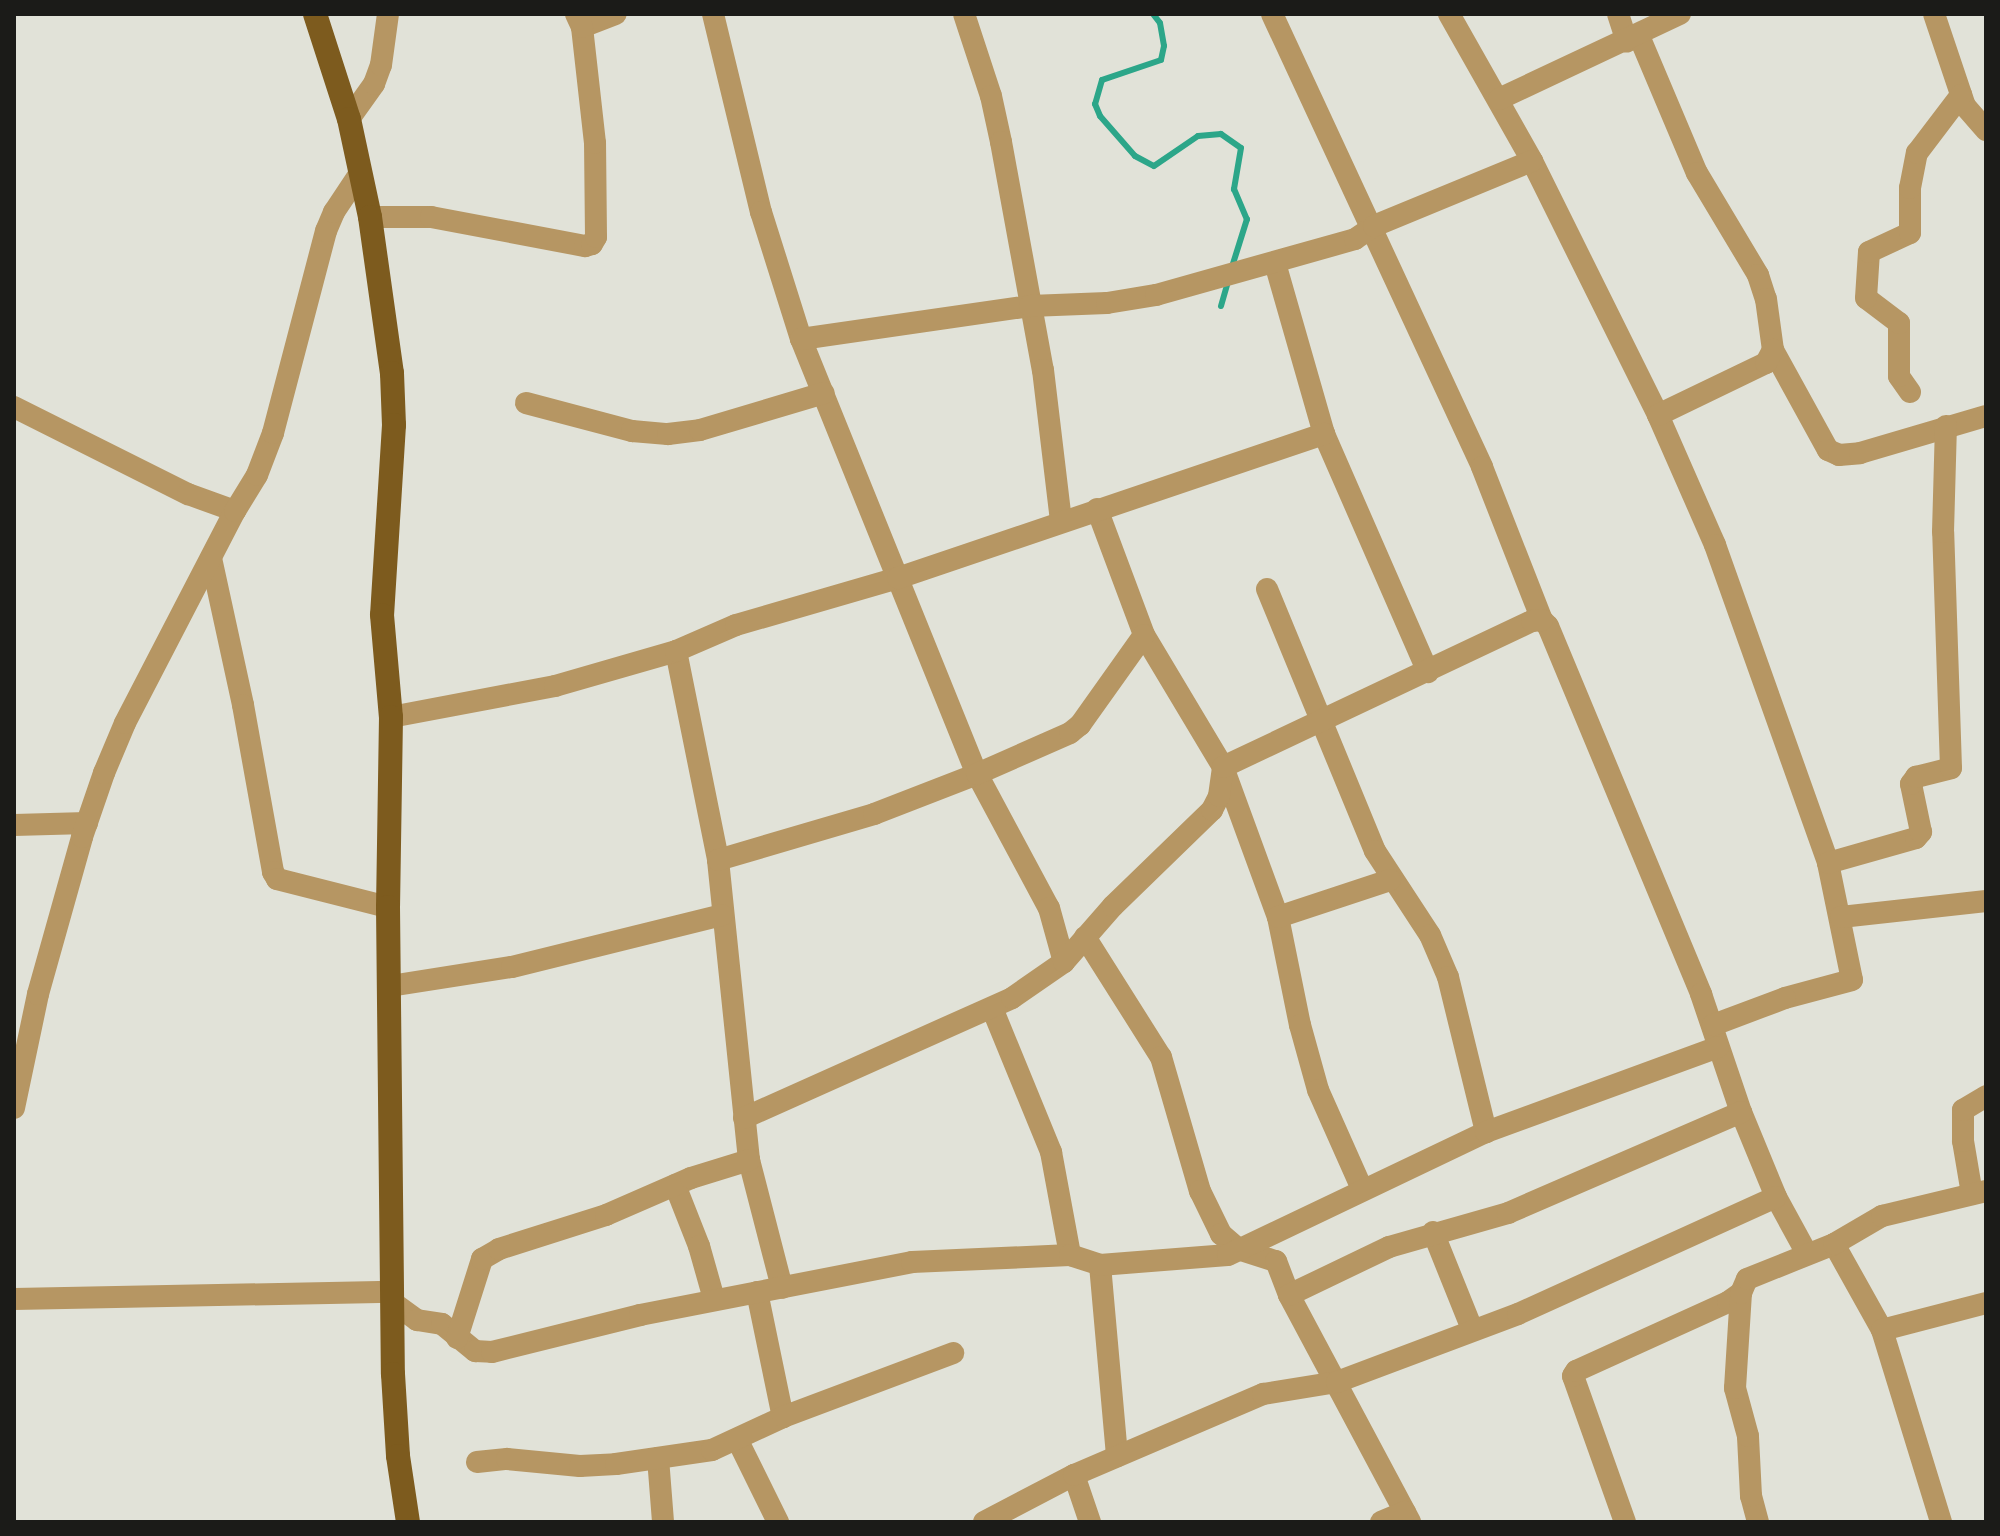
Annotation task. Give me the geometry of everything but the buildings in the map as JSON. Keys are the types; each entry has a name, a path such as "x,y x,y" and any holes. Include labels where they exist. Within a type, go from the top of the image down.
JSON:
{"main road":[{"path":"315,14 349,119 370,217 392,373 394,425 382,615 391,717 388,907 395,1421 408,1522"}],"street":[{"path":"349,119 374,84 381,65 388,14"},
{"path":"370,217 431,217 585,246 592,244 596,237 595,143 579,20 616,14"},
{"path":"713,14 767,235 801,339 977,774 1049,908 1064,962"},
{"path":"964,14 991,96 1043,370 1061,521"},
{"path":"1272,14 1374,226 1482,467 1542,620 1548,626 1715,1036 1741,1112 1776,1197 1806,1252"},
{"path":"14,1299 392,1297 417,1320 442,1324 475,1351 492,1352 714,1299 912,1262 1070,1255 1100,1265 1228,1255 1486,1132 1715,1036 1785,998 1852,980 1828,863 1715,545 1658,415 1532,161 1449,14"},
{"path":"1618,14 1697,173 1758,275 1766,299 1773,350 1828,450 1839,455 1860,453 1986,416"},
{"path":"1499,99 1633,39 1680,14"},
{"path":"1934,14 1965,106 1986,130"},
{"path":"1910,392 1899,376 1899,323 1866,298 1869,252 1910,233 1910,188 1917,153 1961,95"},
{"path":"801,339 1030,306 1107,303 1156,295 1355,239 1374,226 1532,161"},
{"path":"14,1108 32,1022 87,823 125,723 235,511 257,475 273,433 326,231 334,212 360,173"},
{"path":"1275,263 1324,434 1428,672"},
{"path":"1658,415 1766,363 1773,350"},
{"path":"526,403 632,431 668,434 700,430 824,393"},
{"path":"14,407 188,494 235,511"},
{"path":"1828,863 1916,838 1921,832 1911,784 1916,777 1951,768 1944,547 1946,426"},
{"path":"391,717 545,689 676,651 749,620 898,578 1324,434"},
{"path":"1097,509 1144,635 1223,767 1278,917 1309,1062 1362,1189"},
{"path":"211,558 243,705 273,872 277,879 388,907"},
{"path":"1267,589 1375,851 1390,880 1430,935 1448,977 1486,1132"},
{"path":"1223,767 1532,621 1542,620"},
{"path":"718,860 874,814 977,774 1080,725 1144,635"},
{"path":"676,651 718,860 749,1160 782,1288"},
{"path":"744,1118 992,1008 1064,962 1212,810 1219,796 1223,767"},
{"path":"14,825 87,823"},
{"path":"1278,917 1390,880"},
{"path":"1841,917 1986,901"},
{"path":"390,986 512,967 722,915"},
{"path":"1085,937 1161,1057 1200,1191 1221,1234 1238,1249 1276,1261 1289,1295 1407,1517 1381,1522"},
{"path":"992,1008 1051,1152 1070,1255"},
{"path":"14,1043 32,1022"},
{"path":"1625,1522 1573,1376 1576,1371 1728,1302 1741,1293 1754,1274 1834,1244 1882,1216 1979,1193 1963,1141 1963,1110 1986,1096"},
{"path":"1289,1295 1389,1247 1508,1213 1741,1112"},
{"path":"457,1338 482,1259 499,1249 606,1215 675,1185 749,1160"},
{"path":"675,1185 699,1246 714,1299"},
{"path":"984,1522 1074,1475 1263,1394 1337,1382 1559,1298 1776,1197"},
{"path":"1433,1232 1472,1329"},
{"path":"1834,1244 1882,1330 1941,1522"},
{"path":"1100,1265 1117,1456"},
{"path":"757,1292 783,1417"},
{"path":"1741,1293 1735,1388 1748,1436 1751,1496 1758,1522"},
{"path":"1882,1330 1986,1303"},
{"path":"477,1462 507,1459 580,1466 712,1450 783,1417 953,1353"},
{"path":"737,1439 778,1522"},
{"path":"658,1458 663,1522"},
{"path":"1074,1475 1090,1522"}],"waterway":[{"path":"1153,14 1160,23 1164,46 1161,60 1102,80 1095,104 1100,116 1135,156 1154,166 1198,136 1221,134 1241,148 1234,189 1247,219 1232,267"},
{"path":"1221,306 1228,282"}]}
